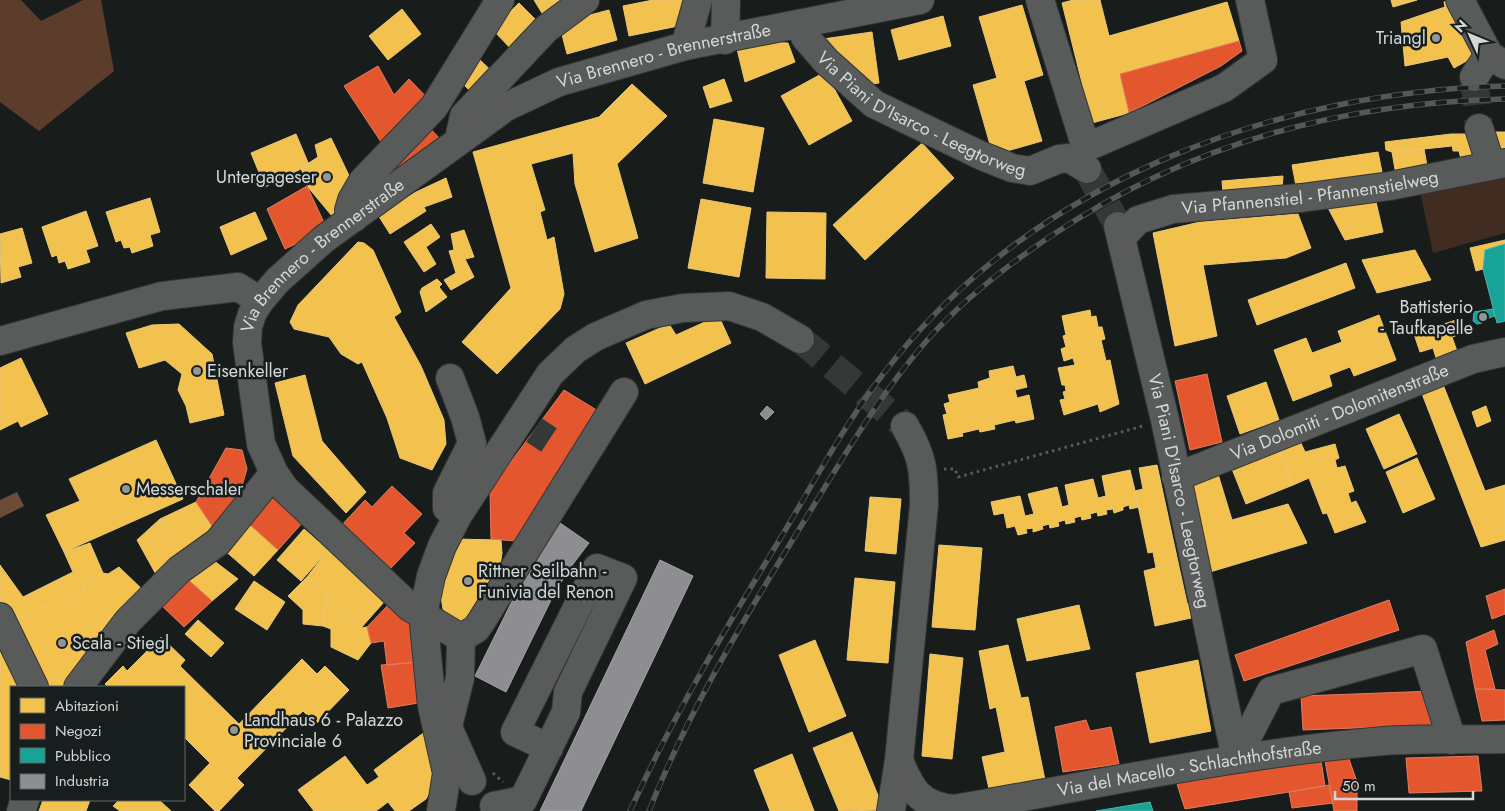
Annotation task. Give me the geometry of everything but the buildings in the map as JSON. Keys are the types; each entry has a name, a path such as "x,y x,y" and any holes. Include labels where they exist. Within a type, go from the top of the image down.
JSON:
{"street":[{"path":"354,218 349,210 352,200 363,182 434,107 500,0"},
{"path":"458,141 464,116 546,29 585,0"},
{"path":"685,46 698,0"},
{"path":"725,40 726,0"},
{"name":"Via Brennero - Brennerstraße","path":"461,638 411,608 285,489 274,473 261,444 247,343 248,327 252,314 260,302 300,259 458,141 506,107 559,82 685,46 725,40 920,0"},
{"path":"1040,0 1083,138 1094,144 1224,88 1262,60 1250,0"},
{"path":"1460,0 1489,66"},
{"name":"Via Piani D'Isarco - Leegtorweg","path":"802,24 805,37 826,61 874,104 982,156 1012,168 1030,171 1059,158 1070,158 1087,169"},
{"path":"1479,128 1498,165"},
{"name":"Via Pfannenstiel - Pfannenstielweg","path":"1120,232 1138,220 1173,209 1301,198 1390,186 1498,165"},
{"name":"Via Piani D'Isarco - Leegtorweg","path":"1120,232 1165,420 1236,759"},
{"path":"0,341 162,296 238,287 260,302"},
{"path":"437,804 447,773 440,716 423,614 436,561 458,515 527,424 550,374 575,350 595,337 646,315 683,308 729,306 762,317 800,339"},
{"name":"Via Dolomiti - Dolomitenstraße","path":"1176,477 1473,359 1505,352"},
{"path":"450,378 465,417 472,443 447,493 447,508 458,515"},
{"path":"440,716 460,678 461,638 476,629 481,622 624,392"},
{"path":"891,811 899,760 924,505 924,470 917,446 905,426"},
{"path":"79,686 128,621 179,570 218,542 274,473"},
{"path":"440,716 500,807 523,800 549,748 566,712 568,692 622,578 597,568 515,732 549,748"},
{"path":"0,617 34,686"},
{"path":"1236,759 1271,691 1423,649 1452,740"},
{"name":"Via del Macello - Schlachthofstraße","path":"899,760 908,784 924,801 938,808 954,810 1236,759 1385,741 1505,740"},
{"path":"437,804 456,783 479,774"}],"path":[{"path":"955,469 958,477 1165,420"},
{"path":"479,774 503,782 500,807"}],"shaded area":[{"path":"0,0 21,0 41,21 83,0 101,0 114,71 39,131 0,102"},
{"path":"1505,177 1505,233 1433,253 1420,191"},
{"path":"17,492 24,506 0,518 0,500"}],"tunnel":[{"path":"1474,77 1479,128"},
{"path":"1087,169 1118,226"},
{"path":"800,339 905,426"},
{"path":"534,430 549,440"}],"railway":[{"path":"630,811 663,742 699,675 862,403 895,359 954,296 1020,241 1092,195 1170,157 1251,127 1334,106 1420,92 1505,86"},
{"path":"649,811 680,739 716,670 842,459 874,409 910,361 942,324 986,284 1016,260 1100,205 1154,178 1209,154 1266,135 1324,120 1383,109 1444,102 1505,99"}],"place":[{"name":"Triangl","path":"1436,38"},
{"name":"Untergageser","path":"327,177"},
{"name":"Battisterio - Taufkapelle","path":"1483,317"},
{"name":"Eisenkeller","path":"197,371"},
{"name":"Messerschaler","path":"126,489"},
{"name":"Rittner Seilbahn - Funivia del Renon","path":"468,581"},
{"name":"Scala - Stiegl","path":"62,643"},
{"name":"Landhaus 6 - Palazzo Provinciale 6","path":"234,730"}]}
